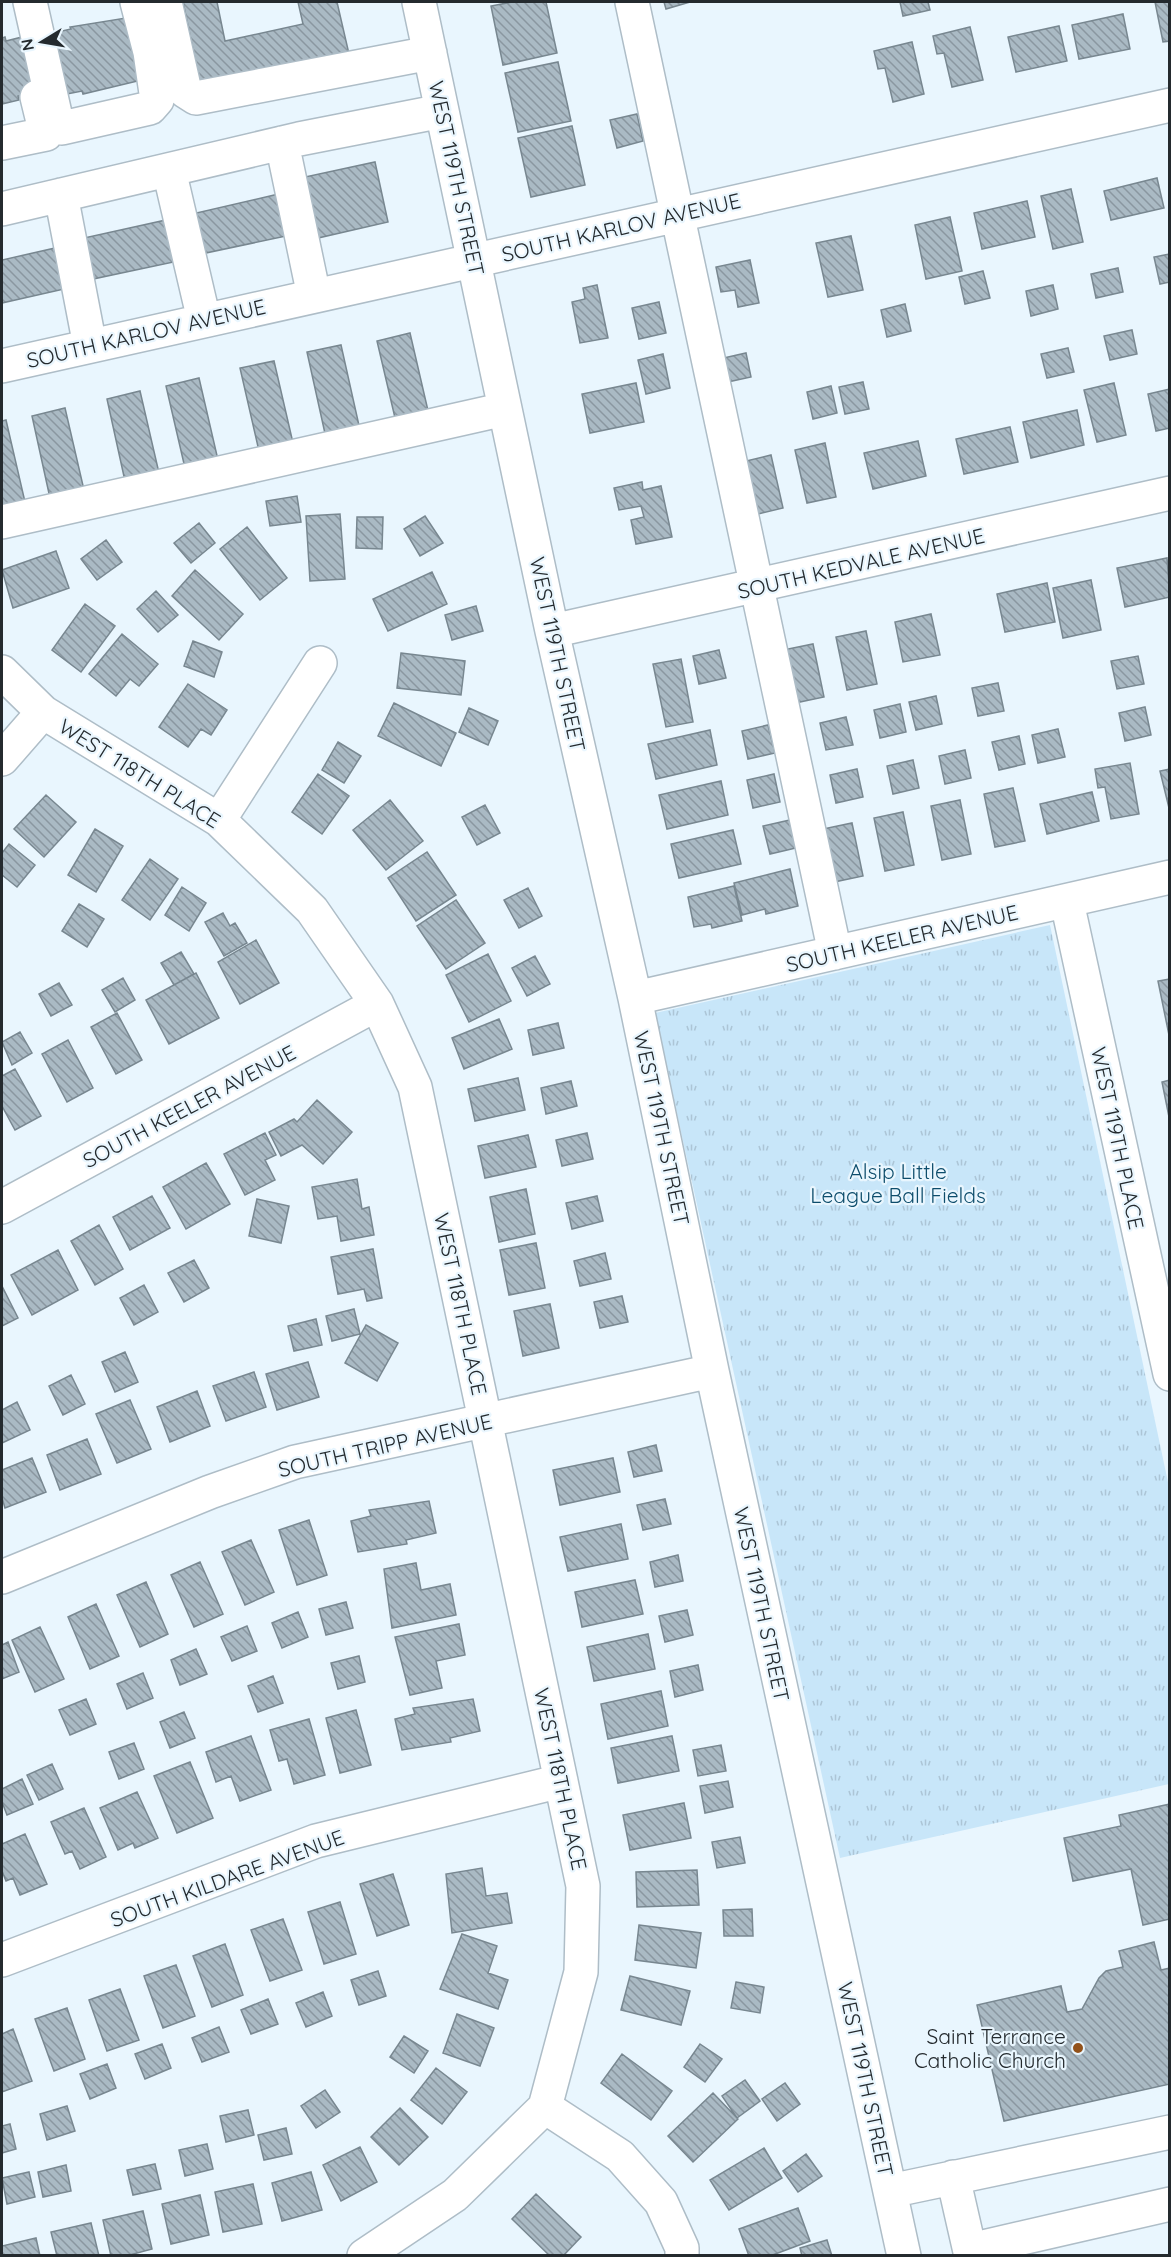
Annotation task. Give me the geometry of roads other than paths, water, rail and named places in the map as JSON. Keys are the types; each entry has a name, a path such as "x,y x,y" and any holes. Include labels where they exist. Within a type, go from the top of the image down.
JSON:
{"street":[{"path":"2,143 46,134 15,2"},
{"path":"30,2 56,118 62,128 150,108 157,100 150,52 137,2"},
{"path":"165,2 185,91 196,98 430,52"},
{"name":"WEST 119TH STREET","path":"419,2 552,631 635,998 712,1371 904,2256"},
{"path":"632,2 835,953"},
{"name":"SOUTH KARLOV AVENUE","path":"2,366 1170,105"},
{"path":"2,209 282,143 442,111"},
{"path":"282,143 314,296"},
{"path":"169,170 204,320"},
{"path":"61,195 90,346"},
{"path":"2,522 505,409"},
{"name":"SOUTH KEDVALE AVENUE","path":"552,631 1170,493"},
{"path":"219,820 320,663"},
{"name":"WEST 118TH PLACE","path":"2,672 43,712 219,820 312,910 377,1004 415,1087 583,1886 581,1972 545,2107"},
{"path":"2,759 43,712"},
{"name":"SOUTH KEELER AVENUE","path":"635,998 1170,877"},
{"name":"WEST 119TH PLACE","path":"1067,902 1170,1374"},
{"name":"SOUTH KEELER AVENUE","path":"2,1207 377,1004"},
{"name":"SOUTH TRIPP AVENUE","path":"2,1577 210,1492 295,1462 486,1423 712,1371"},
{"name":"SOUTH KILDARE AVENUE","path":"2,1960 316,1841 561,1781"},
{"path":"364,2256 455,2195 545,2107 620,2156 661,2202 682,2248 682,2256"},
{"path":"890,2190 1170,2132"},
{"path":"953,2177 971,2253 1170,2204"}],"place":[{"name":"Saint Terrance Catholic Church","path":"1078,2048"}],"park label":[{"name":"Alsip Little League Ball Fields","path":"898,1183"}]}
